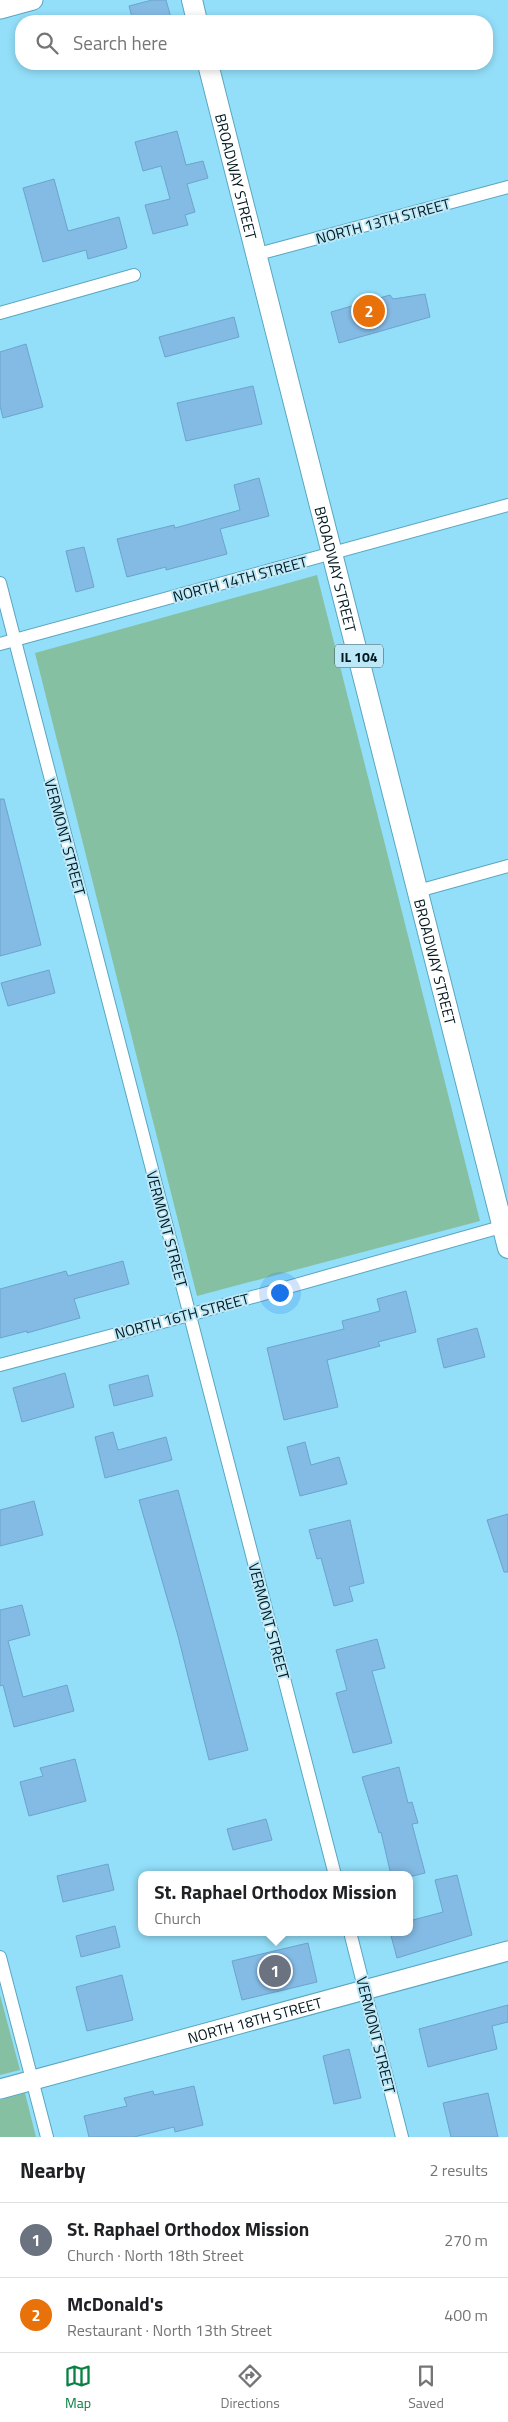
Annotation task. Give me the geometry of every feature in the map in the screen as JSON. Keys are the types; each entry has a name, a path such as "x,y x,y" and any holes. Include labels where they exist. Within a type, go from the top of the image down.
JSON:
{"main road":[{"path":"192,0 196,15"},
{"name":"BROADWAY STREET","path":"210,70 505,1226 508,1248"}],"street":[{"path":"0,9 33,0"},
{"name":"NORTH 13TH STREET","path":"258,254 508,187"},
{"path":"0,313 134,275"},
{"name":"NORTH 14TH STREET","path":"0,644 508,505"},
{"name":"VERMONT STREET","path":"0,583 334,1871"},
{"path":"418,891 508,866"},
{"name":"NORTH 16TH STREET","path":"0,1365 189,1315 505,1226"},
{"name":"VERMONT STREET","path":"351,1936 402,2137"},
{"name":"NORTH 18TH STREET","path":"0,2089 508,1951"},
{"path":"0,1957 47,2137"}],"green space":[{"path":"317,575 480,1221 197,1296 35,653"},
{"path":"0,1995 20,2070 0,2075"},
{"path":"25,2093 36,2137 0,2137 0,2100"}],"building":[{"path":"152,0 166,0 170,15 131,15 129,6"},
{"path":"177,131 186,165 203,161 208,178 187,184 195,212 185,215 188,225 153,234 145,205 170,199 161,166 143,171 135,142"},
{"path":"54,179 68,231 119,217 127,248 88,259 86,250 43,262 23,188"},
{"path":"425,294 430,317 339,343 331,312 390,295 393,299"},
{"path":"234,317 239,337 165,357 159,337"},
{"path":"26,344 43,407 3,418 0,406 0,352"},
{"path":"253,386 262,424 186,441 177,403"},
{"path":"259,478 269,516 220,529 227,554 166,570 166,567 127,577 117,539 174,525 175,528 240,510 234,485"},
{"path":"84,547 94,587 76,592 66,551"},
{"path":"0,799 4,799 41,945 0,956"},
{"path":"49,970 55,993 8,1006 1,983"},
{"path":"123,1261 129,1284 74,1299 80,1318 27,1333 27,1331 0,1338 0,1289 66,1271 68,1276"},
{"path":"406,1291 416,1332 378,1342 380,1346 327,1360 338,1407 284,1420 267,1348 344,1329 342,1321 380,1311 377,1299"},
{"path":"477,1328 485,1357 444,1368 437,1339"},
{"path":"65,1373 74,1407 22,1422 13,1388"},
{"path":"148,1375 153,1396 114,1406 109,1385"},
{"path":"113,1432 118,1450 166,1437 172,1460 105,1478 95,1437"},
{"path":"305,1442 311,1465 339,1457 347,1484 300,1496 287,1447"},
{"path":"178,1490 248,1750 209,1760 178,1636 139,1500"},
{"path":"34,1501 43,1535 0,1546 0,1510"},
{"path":"508,1514 508,1572 504,1572 487,1520"},
{"path":"350,1520 364,1583 349,1587 353,1601 334,1606 321,1558 317,1559 309,1530"},
{"path":"22,1605 30,1635 8,1641 23,1697 67,1685 74,1711 14,1727 3,1685 0,1686 0,1610"},
{"path":"377,1639 385,1668 372,1671 392,1743 353,1753 336,1693 347,1690 336,1650"},
{"path":"75,1759 86,1801 29,1816 20,1782 43,1776 40,1768"},
{"path":"399,1767 408,1803 412,1802 418,1823 412,1824 425,1873 413,1876 413,1871 390,1871 381,1832 379,1833 362,1777"},
{"path":"266,1819 272,1840 233,1850 227,1829"},
{"path":"108,1864 114,1890 63,1902 57,1876"},
{"path":"457,1875 472,1935 397,1958 391,1936 413,1936 413,1920 443,1912 435,1880"},
{"path":"115,1926 120,1947 81,1957 76,1936"},
{"path":"308,1943 317,1982 242,2000 232,1961"},
{"path":"122,1975 133,2020 87,2031 76,1987"},
{"path":"508,2005 508,2022 492,2026 497,2049 428,2067 419,2029"},
{"path":"349,2049 361,2098 334,2104 323,2056"},
{"path":"194,2086 203,2125 175,2132 174,2127 134,2137 89,2137 84,2116 127,2106 124,2098 153,2091 154,2095"},
{"path":"488,2093 498,2137 451,2137 443,2103"}],"place":[{"name":"McDonald's","path":"369,311"},
{"name":"St. Raphael Orthodox Mission","path":"275,1971"}]}
